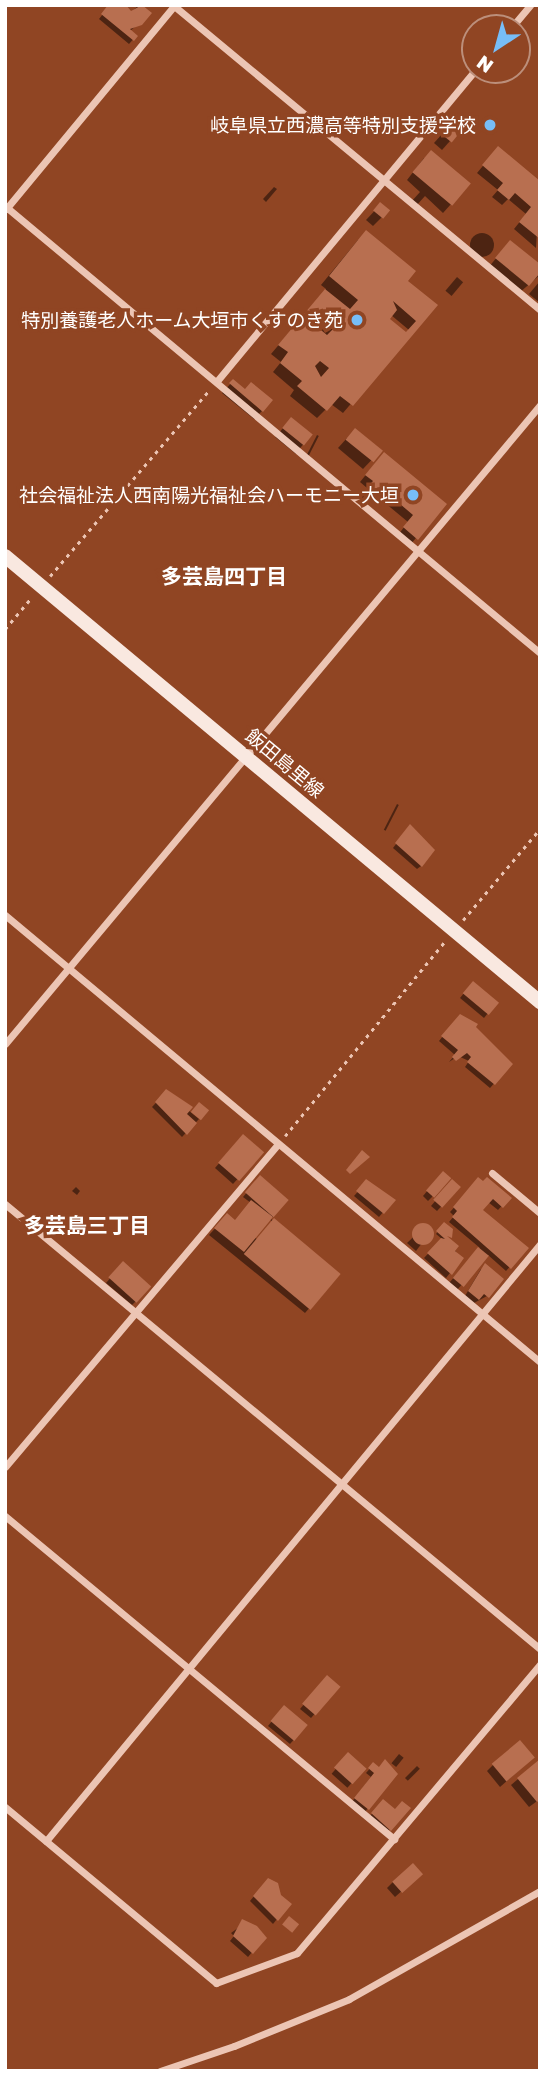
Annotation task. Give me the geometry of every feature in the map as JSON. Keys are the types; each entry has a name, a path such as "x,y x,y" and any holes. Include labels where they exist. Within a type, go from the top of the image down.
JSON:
{"main road":[{"name":"飯田島里線","path":"5,556 540,1002"}],"street":[{"path":"540,310 174,6 6,208 217,381 540,653"},
{"path":"217,381 463,84"},
{"path":"5,1044 540,405"},
{"path":"5,915 540,1362"},
{"path":"5,1467 278,1144"},
{"path":"492,1172 540,1213"},
{"path":"5,1204 540,1649"},
{"path":"46,1840 540,1244"},
{"path":"5,1516 394,1839"},
{"path":"5,1807 215,1983 297,1953 540,1664"},
{"path":"160,2071 349,1999 540,1891"}],"path":[{"path":"5,629 217,381"},
{"path":"278,1144 540,829"}],"building":[{"path":"108,5 126,5 131,11 142,5 152,13 142,25 130,29 138,36 134,41 101,14"},
{"path":"458,114 468,122 452,142 442,134"},
{"path":"498,146 540,181 540,239 519,222 531,207 515,193 509,200 497,190 503,183 482,165"},
{"path":"431,150 471,183 452,206 412,172"},
{"path":"380,202 390,210 383,219 373,211"},
{"name":"特別養護老人ホーム大垣市くすのき苑","path":"366,230 416,271 408,281 438,305 353,406 340,396 327,411 297,386 302,381 280,363 288,352 278,345 325,289 350,309 358,300 329,276","holes":["393,301 416,321 406,332 390,319 397,310","316,314 334,328 327,335 310,321","320,361 329,368 321,377 315,366"]},
{"path":"510,240 540,264 540,273 529,286 495,258"},
{"path":"233,379 245,389 251,382 273,400 263,412 229,383"},
{"path":"291,417 313,435 304,446 282,428"},
{"path":"355,428 383,451 374,462 346,440"},
{"name":"社会福祉法人西南陽光福祉会ハーモニー大垣","path":"384,452 447,504 418,540 403,527 413,515 380,487 370,498 363,492 373,481 365,475"},
{"path":"410,824 435,850 422,867 395,843"},
{"path":"473,981 499,1003 489,1015 463,993"},
{"path":"460,1014 478,1024 476,1027 513,1064 495,1085 467,1062 471,1057 467,1053 456,1061 452,1057 458,1050 441,1036"},
{"path":"166,1089 193,1107 187,1114 197,1123 187,1135 155,1102"},
{"path":"199,1102 209,1110 201,1120 191,1112"},
{"path":"243,1134 264,1152 239,1181 218,1163"},
{"path":"362,1150 370,1157 350,1174 346,1170"},
{"path":"443,1171 451,1178 434,1198 426,1191"},
{"path":"260,1175 289,1200 274,1217 245,1192"},
{"path":"478,1177 483,1181 487,1177 512,1198 503,1208 493,1199 483,1210 529,1248 511,1269 452,1217 457,1211 453,1207"},
{"path":"366,1179 396,1200 384,1214 356,1191"},
{"path":"452,1179 461,1187 442,1208 433,1200"},
{"path":"251,1200 273,1217 244,1252 214,1228 227,1213 235,1220"},
{"path":"274,1218 341,1274 310,1310 244,1254"},
{"path":"444,1222 453,1229 452,1238 447,1236 459,1246 455,1251 464,1258 452,1275 427,1253 441,1238 445,1239 436,1231"},
{"path":"423,1223 431,1226 434,1234 431,1242 423,1245 415,1242 412,1234 415,1226"},
{"path":"478,1247 489,1256 464,1287 453,1278"},
{"path":"123,1261 151,1286 137,1303 108,1277"},
{"path":"485,1263 504,1279 489,1298 484,1294 479,1300 468,1291"},
{"path":"327,1675 341,1687 316,1715 302,1704"},
{"path":"284,1705 308,1725 294,1741 271,1721"},
{"path":"520,1740 535,1758 506,1781 492,1764"},
{"path":"348,1752 367,1769 353,1784 334,1768"},
{"path":"385,1759 398,1774 369,1810 354,1798 374,1773 368,1768 373,1762 379,1767"},
{"path":"540,1759 540,1800 537,1802 517,1778"},
{"path":"383,1799 395,1809 402,1801 411,1808 391,1831 371,1813"},
{"path":"413,1863 423,1874 402,1893 392,1882"},
{"path":"268,1878 278,1883 281,1895 292,1904 278,1921 253,1896"},
{"path":"289,1916 299,1924 292,1933 282,1925"},
{"path":"242,1919 257,1926 267,1938 253,1954 233,1936"}],"place":[{"name":"岐阜県立西濃高等特別支援学校","path":"490,125"},
{"name":"特別養護老人ホーム大垣市くすのき苑","path":"357,320"},
{"name":"社会福祉法人西南陽光福祉会ハーモニー大垣","path":"413,495"}],"district":[{"name":"多芸島四丁目","path":"224,576"},
{"name":"多芸島三丁目","path":"87,1225"}]}
